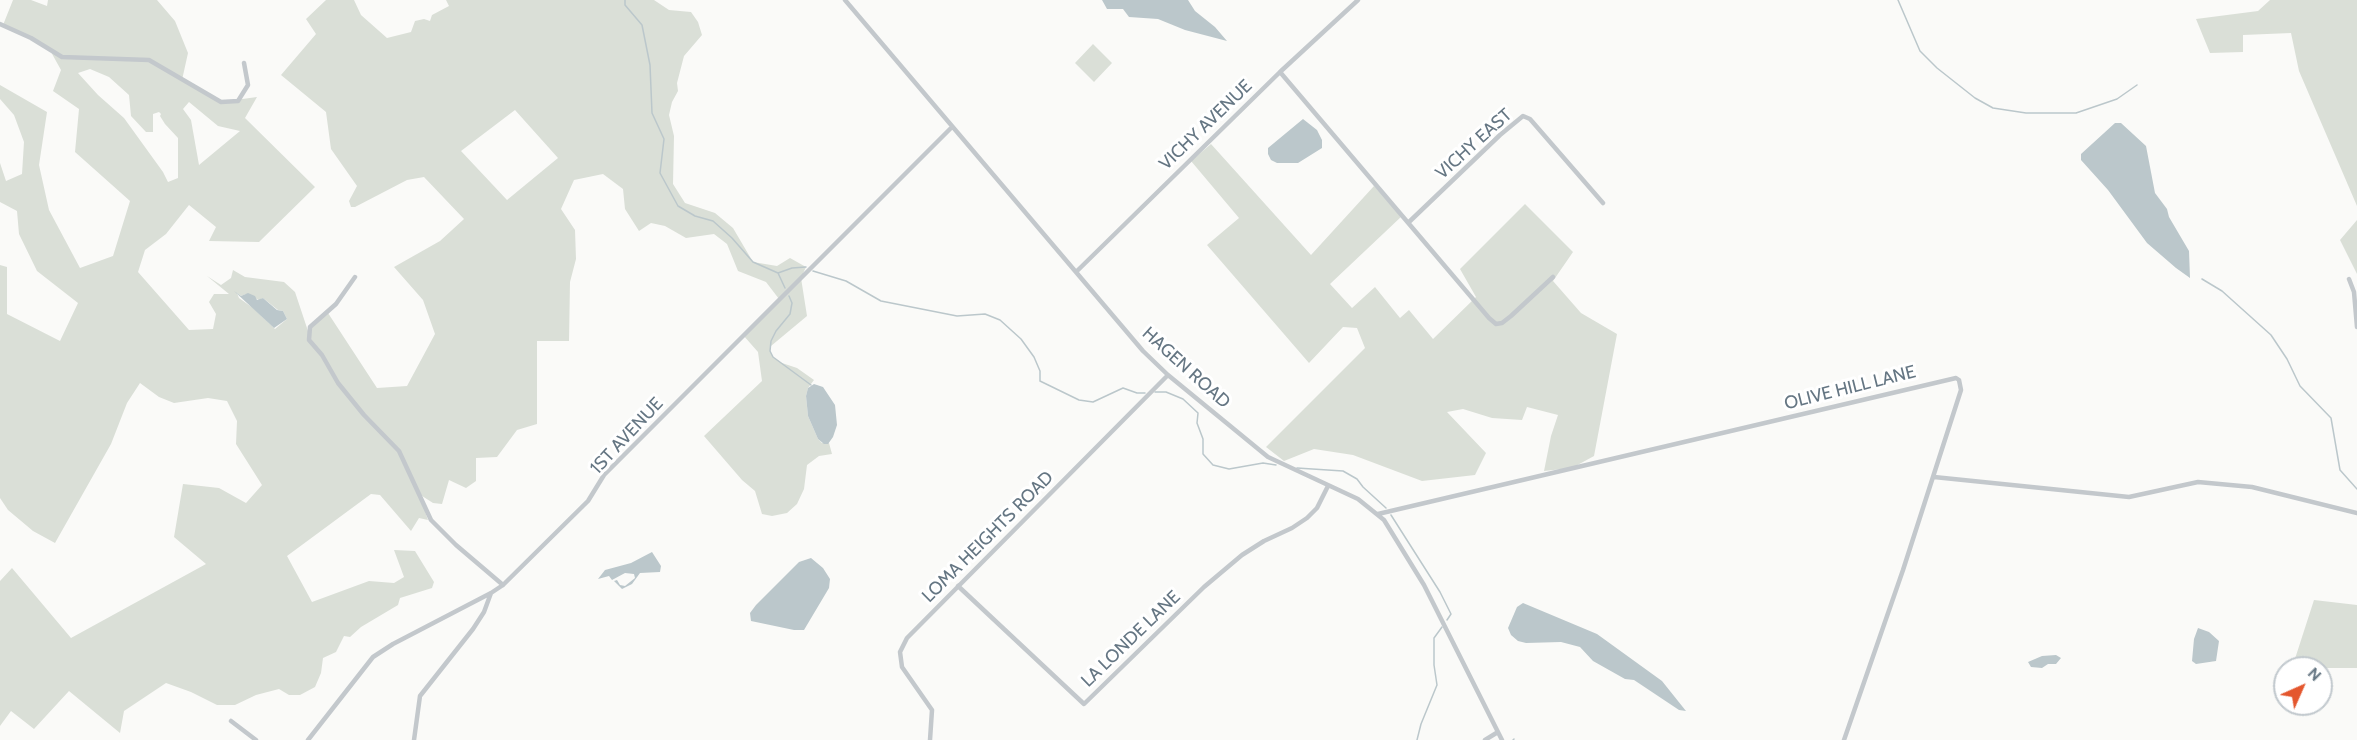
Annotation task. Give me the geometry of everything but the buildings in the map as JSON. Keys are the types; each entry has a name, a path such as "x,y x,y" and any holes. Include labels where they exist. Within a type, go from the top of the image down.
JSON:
{"street":[{"name":"HAGEN ROAD","path":"845,0 1143,351 1168,375 1268,457 1358,499 1389,525 1424,585 1502,740"},
{"name":"VICHY AVENUE","path":"1076,272 1280,72 1358,0"},
{"path":"0,24 31,38 62,57 149,60 221,102 238,101 248,86 244,63"},
{"path":"1280,72 1496,324 1503,323 1553,277"},
{"name":"VICHY EAST","path":"1409,222 1523,116 1530,119 1603,203"},
{"name":"1ST AVENUE","path":"308,740 373,657 503,585 588,501 611,469 952,127"},
{"path":"355,278 336,304 312,324 308,332 309,340 322,355 338,383 364,415 399,451 431,519 456,545 503,585"},
{"path":"2349,279 2354,292 2357,327"},
{"name":"LOMA HEIGHTS ROAD","path":"930,740 932,710 902,667 900,652 907,638 1168,375"},
{"name":"OLIVE HILL LANE","path":"1378,514 1956,378 1959,380 1961,390 1934,477 1844,740"},
{"path":"1934,477 2129,497 2198,482 2253,488 2357,513"},
{"name":"LA LONDE LANE","path":"958,586 1084,704 1204,587 1242,555 1307,518 1317,508 1328,486"},
{"path":"414,740 420,696 473,628 484,612 491,593"},
{"path":"231,721 256,740"},
{"path":"1485,740 1497,732"}],"shaded area":[{"path":"13,0 31,0 47,6 48,0 157,0 175,21 188,53 182,80 221,102 257,97 245,118 315,187 259,242 209,241 216,227 189,205 166,234 145,250 138,272 189,330 213,329 216,314 209,302 214,294 229,294 207,276 221,285 231,278 233,270 245,277 284,282 295,292 308,331 328,313 377,388 407,386 435,334 423,300 394,267 440,241 464,219 424,177 407,180 351,207 349,201 357,186 331,149 326,112 281,75 316,34 306,19 326,0 354,0 361,15 387,38 411,32 415,21 424,19 430,21 432,15 449,6 446,0 654,0 669,10 691,12 698,22 702,35 684,56 677,83 678,91 669,115 674,136 673,184 685,203 715,213 733,228 753,262 777,266 790,258 806,267 801,278 807,316 771,346 770,351 773,357 782,363 797,368 814,380 806,396 808,416 818,439 822,443 829,443 832,454 819,456 807,465 804,489 797,504 787,513 772,516 762,514 755,491 742,480 704,436 762,381 758,352 743,335 779,299 766,282 738,271 727,244 714,234 686,238 665,226 651,223 639,231 625,209 623,189 603,174 574,180 561,209 575,230 576,259 570,282 569,341 537,341 537,424 517,430 497,457 476,458 476,481 466,488 449,480 442,504 433,503 419,494 428,520 419,518 411,531 380,495 371,494 287,556 312,602 369,581 394,583 404,577 394,550 415,551 434,582 432,588 400,598 398,605 361,627 350,637 344,636 336,652 323,658 321,673 315,687 300,695 289,695 279,689 256,695 235,705 217,705 166,683 124,711 120,733 69,691 34,729 11,711 0,726 0,581 12,568 71,638 206,564 174,537 183,484 219,488 246,503 262,485 236,444 237,421 227,401 208,398 174,403 159,397 140,383 127,403 111,444 55,543 33,531 8,510 0,498 0,265 7,267 7,314 60,341 78,303 37,271 19,234 17,211 0,202 0,163 6,181 22,174 24,142 14,115 0,99 0,85 47,112 39,165 49,210 80,268 113,256 130,201 75,152 79,109 53,91 61,70 51,52 41,44 3,25","holes":["90,69 109,77 129,95 131,116 146,132 153,132 153,114 159,112 161,114 165,124 178,138 178,178 168,182 124,118 78,73","189,102 218,126 240,131 199,165 191,120 183,109","515,110 558,158 507,200 461,151","237,293 259,300 263,298 278,310 283,311 287,319 275,329 239,298"]},
{"path":"1102,0 1188,0 1195,11 1215,27 1227,41 1185,30 1158,19 1129,17 1123,9 1107,9"},
{"path":"2270,0 2357,0 2357,206 2299,71 2291,33 2243,35 2243,52 2210,53 2196,19 2258,11"},
{"path":"1093,44 1112,63 1094,82 1075,63"},
{"path":"1303,119 1317,130 1322,140 1322,148 1298,163 1277,163 1271,160 1268,148"},
{"path":"2115,123 2121,123 2146,146 2155,193 2167,209 2169,217 2189,251 2190,278 2147,243 2108,190 2081,160 2081,154"},
{"path":"1211,144 1311,255 1374,186 1402,216 1330,284 1352,308 1375,287 1400,318 1409,310 1433,339 1476,297 1460,269 1525,204 1573,252 1553,281 1581,313 1617,334 1594,456 1572,468 1544,471 1558,415 1527,407 1522,420 1492,418 1463,409 1447,412 1486,453 1475,475 1422,481 1353,455 1314,449 1284,461 1266,447 1365,348 1357,328 1343,327 1309,363 1207,245 1239,218 1191,161"},
{"path":"2357,220 2357,274 2340,240"},
{"path":"234,291 241,296 248,293 255,296 257,300 263,298 277,310 283,311 287,319 274,328"},
{"path":"814,384 823,387 835,405 837,425 828,444 818,439 808,416 806,396 808,388"},
{"path":"652,552 661,566 660,572 640,573 632,584 622,589 614,581 617,580 620,585 625,586 635,578 634,574 625,573 612,580 609,576 598,579 605,570 631,563"},
{"path":"811,558 823,568 830,579 829,588 804,630 751,621 750,613 756,605 799,562"},
{"path":"2314,600 2357,605 2357,668 2333,668 2333,656 2296,656"},
{"path":"1523,603 1597,634 1662,681 1686,711 1679,710 1634,680 1625,679 1593,661 1580,647 1561,642 1526,643 1518,641 1511,635 1508,628 1517,607"},
{"path":"2198,628 2209,632 2219,641 2216,661 2196,664 2192,661 2194,639"},
{"path":"2056,655 2061,658 2056,664 2048,664 2042,668 2031,667 2028,662 2042,656"}],"waterway":[{"path":"625,0 625,5 642,25 650,65 652,113 664,139 660,173 678,206 695,216 713,221 753,262 778,273 785,288"},
{"path":"1898,0 1920,51 1937,68 1975,98 1993,108 2026,113 2076,113 2117,99 2137,85"},
{"path":"778,273 792,268 806,267"},
{"path":"813,271 846,281 881,301 957,316 985,314 1000,320 1021,339 1034,357 1040,371 1040,381 1079,400 1093,402 1123,388 1145,393"},
{"path":"2202,279 2222,291 2271,335 2287,359 2300,386 2331,418 2340,470 2357,489"},
{"path":"789,296 792,303 790,314 776,331 771,341 770,351 773,357 811,385"},
{"path":"1155,392 1166,392 1183,399 1198,413 1197,423 1203,439 1203,454 1213,465 1229,469 1263,463 1276,465"},
{"path":"1297,468 1343,471 1357,479 1386,508"},
{"path":"1391,515 1440,592 1451,614 1447,620"},
{"path":"1417,740 1437,685 1434,638 1442,627"}]}
